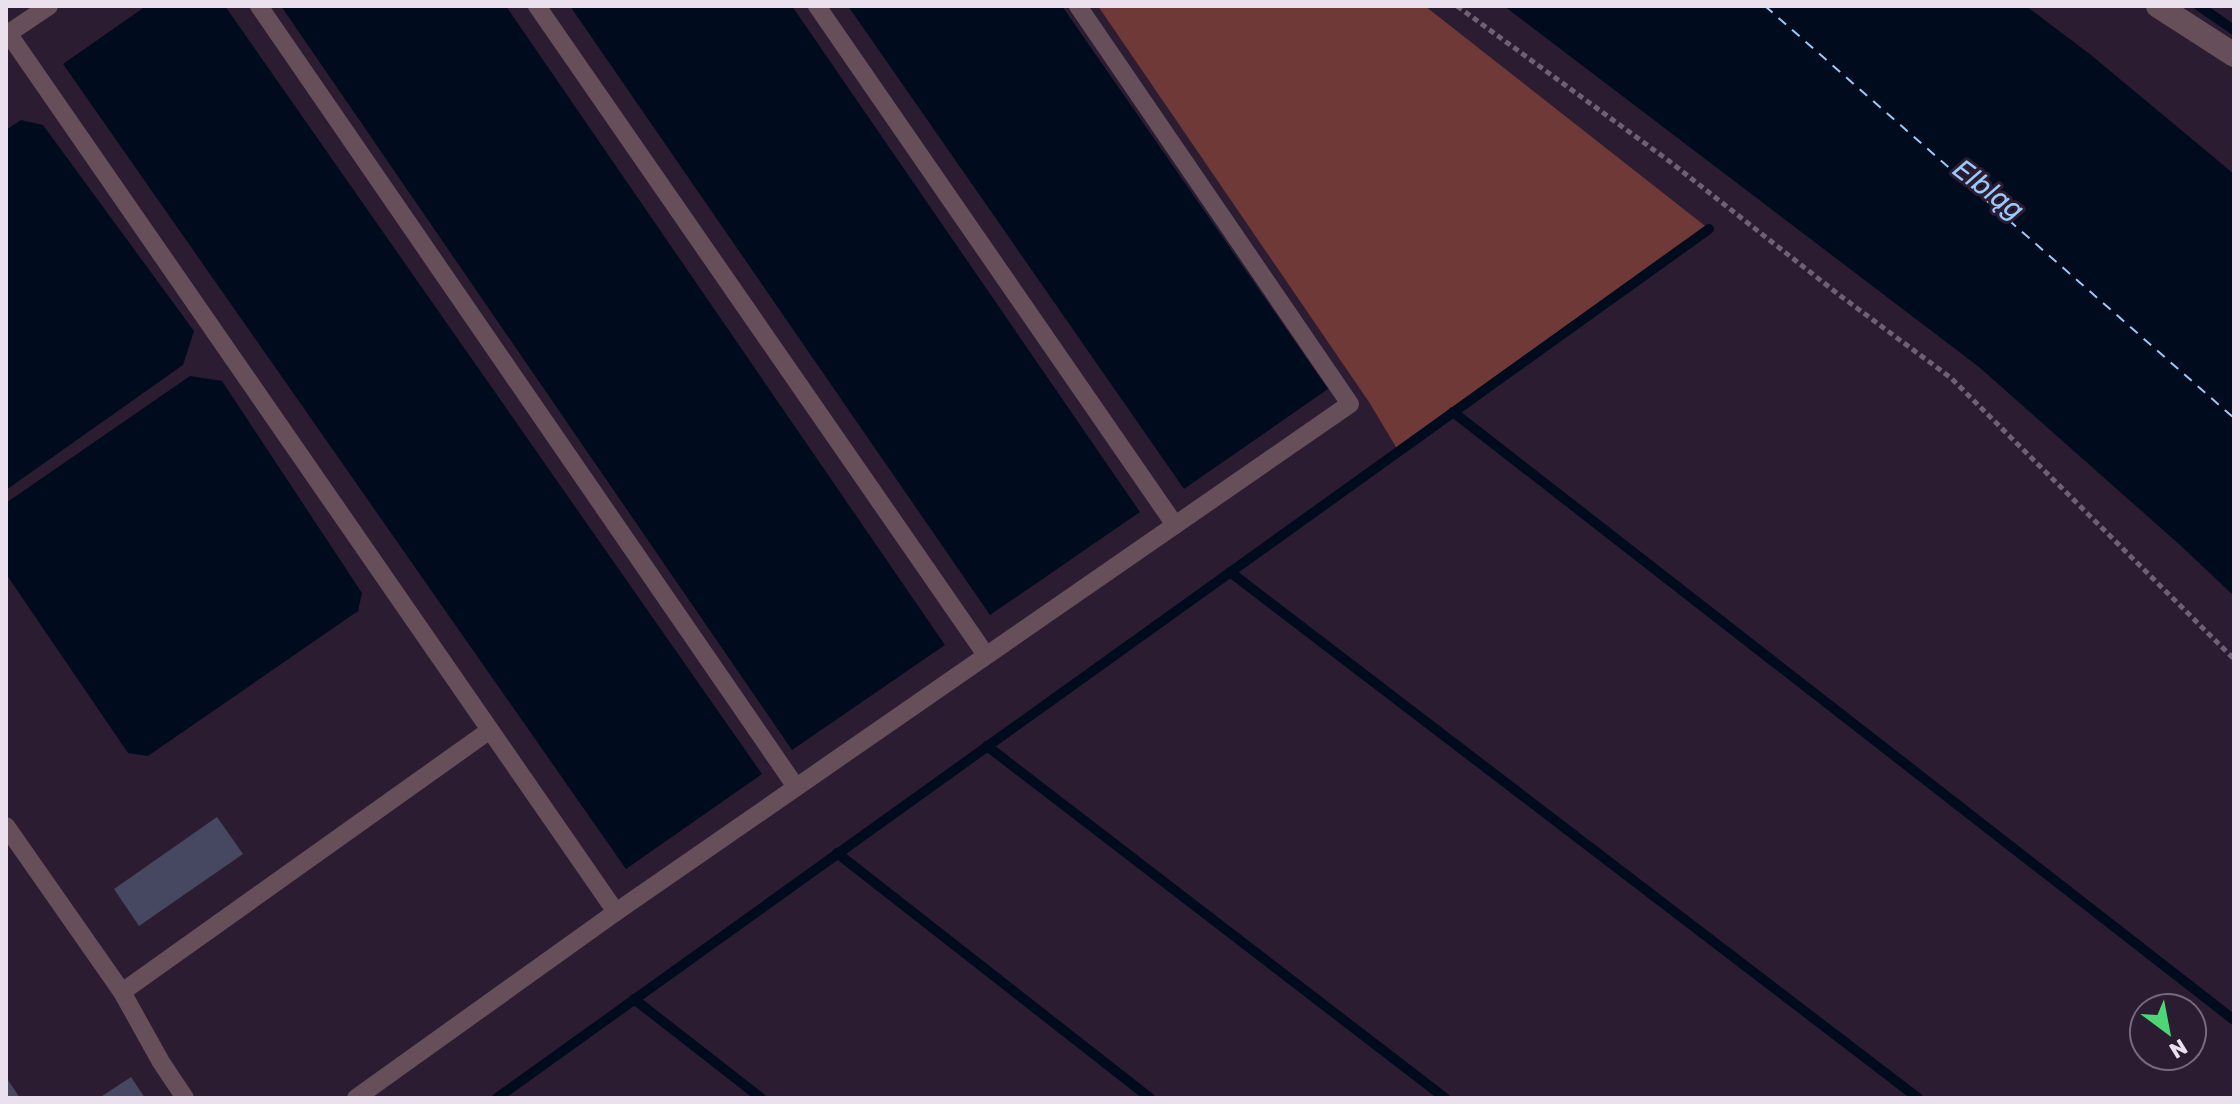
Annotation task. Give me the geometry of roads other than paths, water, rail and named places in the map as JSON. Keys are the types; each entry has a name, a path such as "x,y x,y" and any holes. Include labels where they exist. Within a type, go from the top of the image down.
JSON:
{"street":[{"path":"2158,6 2234,55"}],"lane":[{"path":"49,6 7,34 616,912"},
{"path":"259,6 796,787"},
{"path":"537,6 986,655"},
{"path":"817,6 1175,525"},
{"path":"356,1098 616,912 1350,404 1078,6"},
{"path":"122,992 490,730"},
{"path":"6,826 122,992 185,1098"}],"water":[{"path":"146,6 225,6 762,774 626,869 63,64"},
{"path":"281,6 506,6 945,645 792,750"},
{"path":"570,6 792,6 1140,512 990,615"},
{"path":"848,6 1062,6 1328,389 1184,489"},
{"name":"Elbląg","path":"1504,6 2026,6 2091,55 2234,174 2234,596 1979,367"},
{"path":"21,120 43,125 194,331 183,365 6,490 6,130"},
{"path":"190,376 222,381 362,593 358,611 148,756 128,753 6,574 6,503"}],"waterway":[{"path":"2199,6 2234,30"},
{"path":"497,1098 1709,229"},
{"path":"1453,412 2234,1020"},
{"path":"1230,572 1918,1098"},
{"path":"987,746 1445,1098"},
{"path":"837,853 1150,1098"},
{"path":"634,999 761,1098"}]}
